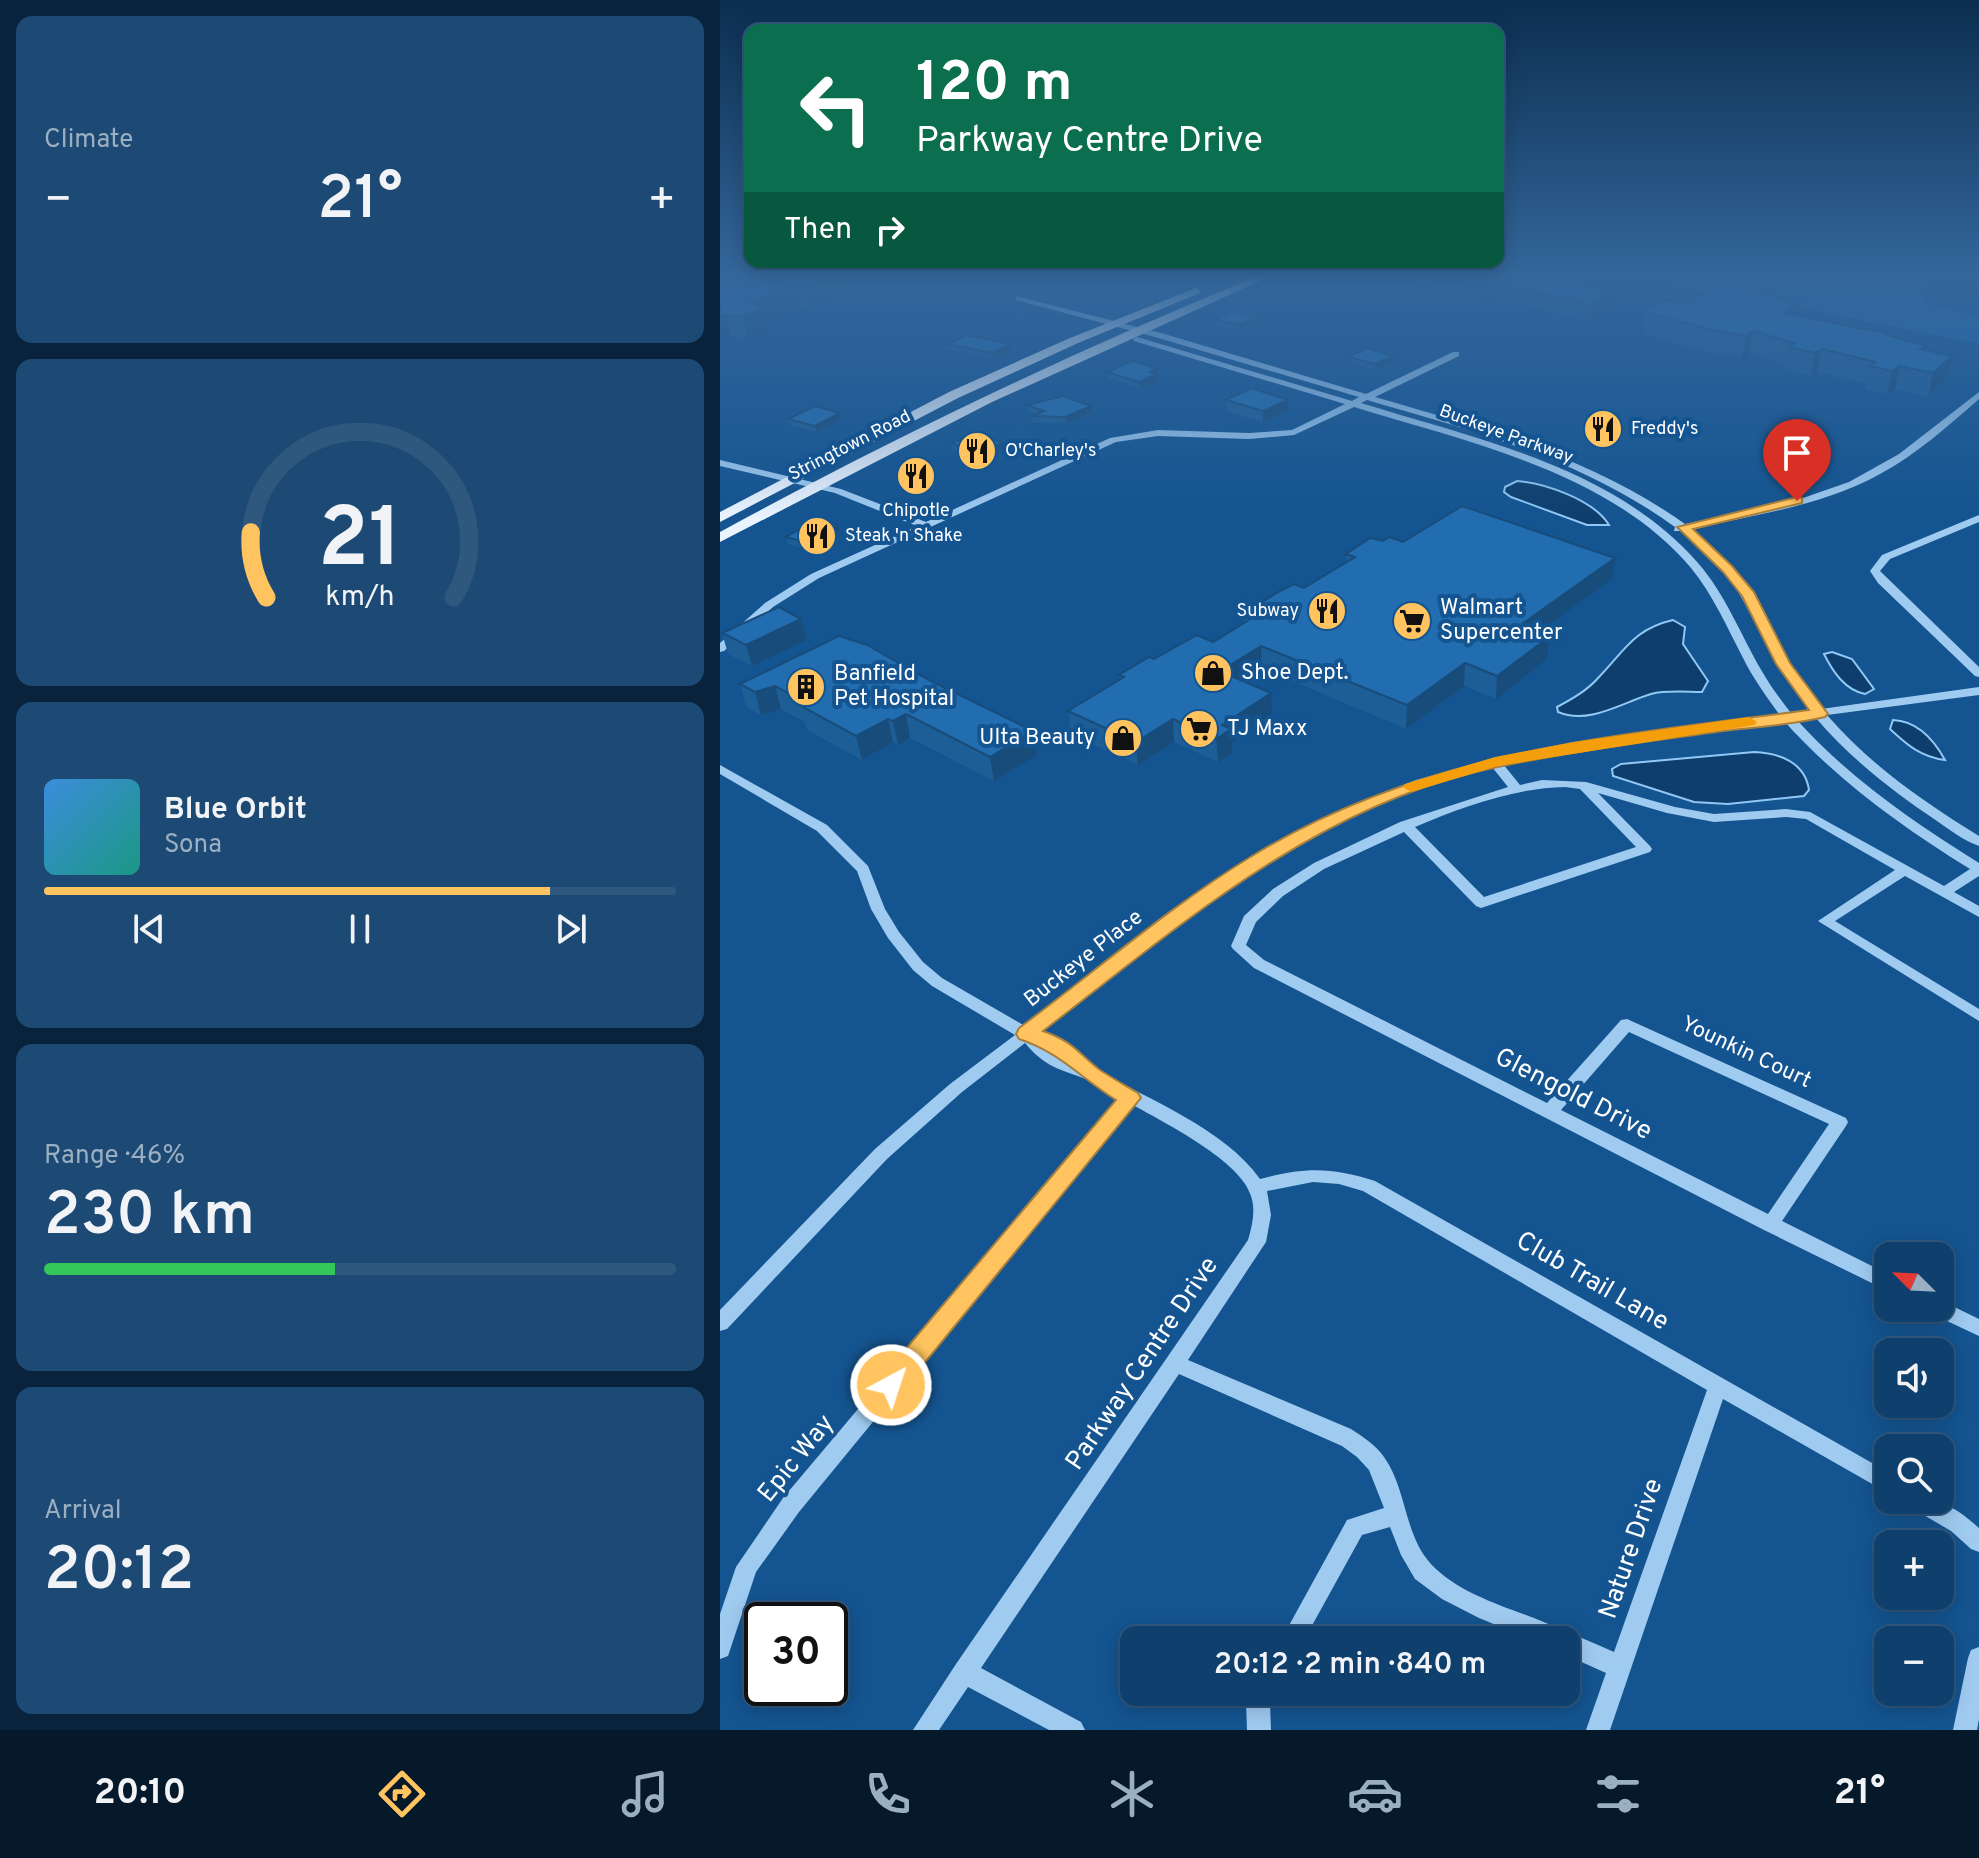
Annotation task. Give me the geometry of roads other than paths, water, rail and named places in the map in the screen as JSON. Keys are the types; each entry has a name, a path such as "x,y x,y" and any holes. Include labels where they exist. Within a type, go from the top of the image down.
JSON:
{"main road":[{"name":"Stringtown Road","path":"720,518 925,409 1036,358"},
{"name":"Stringtown Road","path":"721,537 817,485 1076,358"},
{"path":"817,485 828,472 863,454 915,420 925,409"},
{"path":"721,537 741,517 776,495 791,478"}],"street":[{"name":"Buckeye Parkway","path":"1212,358 1494,447 1554,469 1624,506 1660,532 1700,570 1720,598 1753,666 1787,717 1863,789 1979,870"},
{"name":"Buckeye Parkway","path":"1226,358 1368,397 1560,457 1628,490 1683,527 1728,569 1749,595 1783,664 1820,714 1899,787 1979,842"},
{"path":"720,649 769,605 806,581 1124,437 1146,433 1286,434 1302,430 1448,358"},
{"path":"1660,532 1817,496 1872,475 1904,456 1979,395"},
{"path":"720,463 817,485 874,503 925,525"},
{"path":"1979,518 1886,557 1875,571 1979,673"},
{"name":"Buckeye Place","path":"720,1323 881,1154 956,1088 1161,930 1261,858 1340,816 1421,784 1495,762 1574,747 1979,691"},
{"path":"1495,762 1517,790"},
{"path":"720,769 822,828 837,840 863,869 878,909 893,935 918,966 937,982 1026,1034 1041,1054 1067,1070 1090,1074 1219,1147 1257,1187"},
{"path":"1584,786 1645,849 1481,903 1405,825 1482,798 1542,784 1584,786 1698,816 1734,818 1781,811 1801,813 1819,820 1979,912"},
{"name":"Glengold Drive","path":"1405,825 1345,852 1263,904 1241,931 1238,946 1259,964 1874,1276"},
{"path":"1906,869 1825,921 1979,1016"},
{"path":"1946,891 1979,870"},
{"name":"Younkin Court","path":"1549,1112 1627,1024 1840,1122 1770,1225"},
{"name":"Epic Way","path":"720,1648 747,1567 791,1505 1130,1098"},
{"name":"Club Trail Lane","path":"1257,1187 1300,1175 1317,1174 1369,1186 1874,1475"},
{"name":"Parkway Centre Drive","path":"925,1730 1257,1242 1263,1221 1257,1187"},
{"path":"1954,1316 1979,1328"},
{"path":"1175,1363 1344,1436 1366,1450 1380,1469 1409,1550 1424,1571 1447,1590 1528,1626"},
{"name":"Nature Drive","path":"1598,1730 1718,1386"},
{"path":"1942,1514 1959,1524 1979,1542"},
{"path":"1300,1626 1355,1527 1396,1515"},
{"path":"1580,1649 1620,1667"},
{"path":"1965,1730 1979,1658"},
{"path":"964,1672 1073,1730"},
{"path":"1258,1706 1259,1730"}],"place":[{"name":"Freddy's","path":"1603,429"},
{"name":"O'Charley's","path":"977,451"},
{"name":"Chipotle","path":"916,476"},
{"name":"Steak 'n Shake","path":"817,536"},
{"name":"Subway","path":"1327,611"},
{"name":"Walmart Supercenter","path":"1412,621"},
{"name":"Shoe Dept.","path":"1213,673"},
{"name":"Banfield Pet Hospital","path":"806,687"},
{"name":"TJ Maxx","path":"1199,729"},
{"name":"Ulta Beauty","path":"1123,738"}]}
